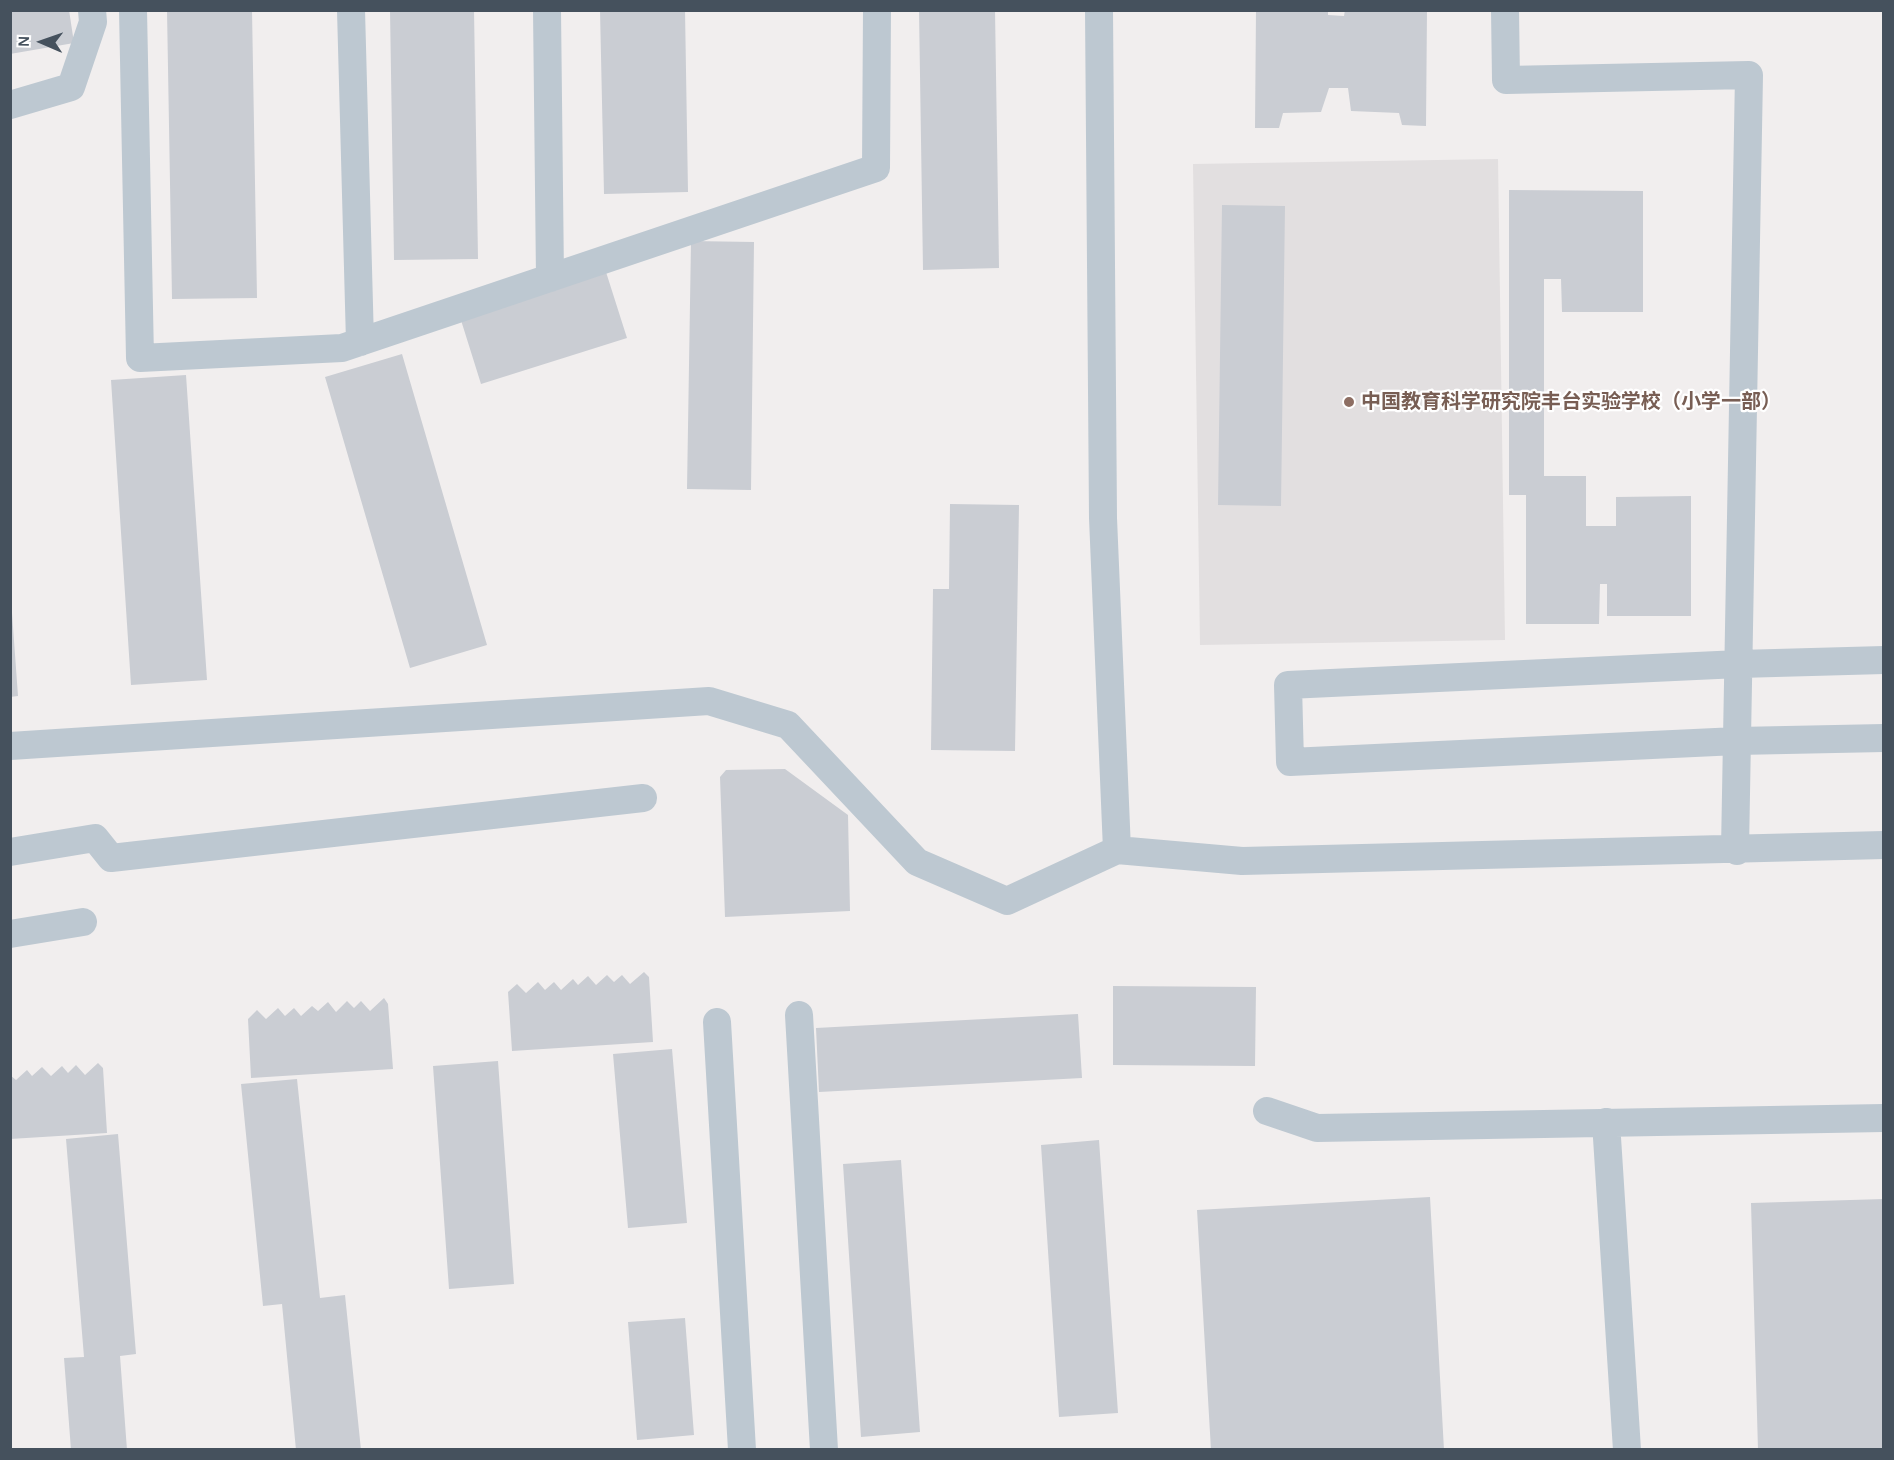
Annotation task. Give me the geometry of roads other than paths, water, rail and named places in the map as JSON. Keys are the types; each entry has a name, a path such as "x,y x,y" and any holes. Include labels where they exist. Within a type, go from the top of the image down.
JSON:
{"street":[{"path":"10,105 71,87 93,21 92,10"},
{"path":"133,10 140,358 342,348 876,168 877,10"},
{"path":"351,10 360,342"},
{"path":"547,10 550,278"},
{"path":"1099,10 1103,518 1117,850"},
{"path":"1505,10 1506,80 1749,75 1736,850"},
{"path":"1884,660 1739,664 1288,685 1290,762 1737,741 1884,738"},
{"path":"10,747 709,701 788,725 917,862 1007,901 1117,850 1242,861 1884,845"},
{"path":"10,852 95,838 111,858 643,798"},
{"path":"10,934 83,922"},
{"path":"799,1015 824,1449"},
{"path":"717,1022 742,1449"},
{"path":"1267,1111 1317,1128 1884,1118"},
{"path":"1606,1122 1627,1449"}],"place":[{"name":"中国教育科学研究院丰台实验学校（小学一部）","path":"1349,402"}]}
